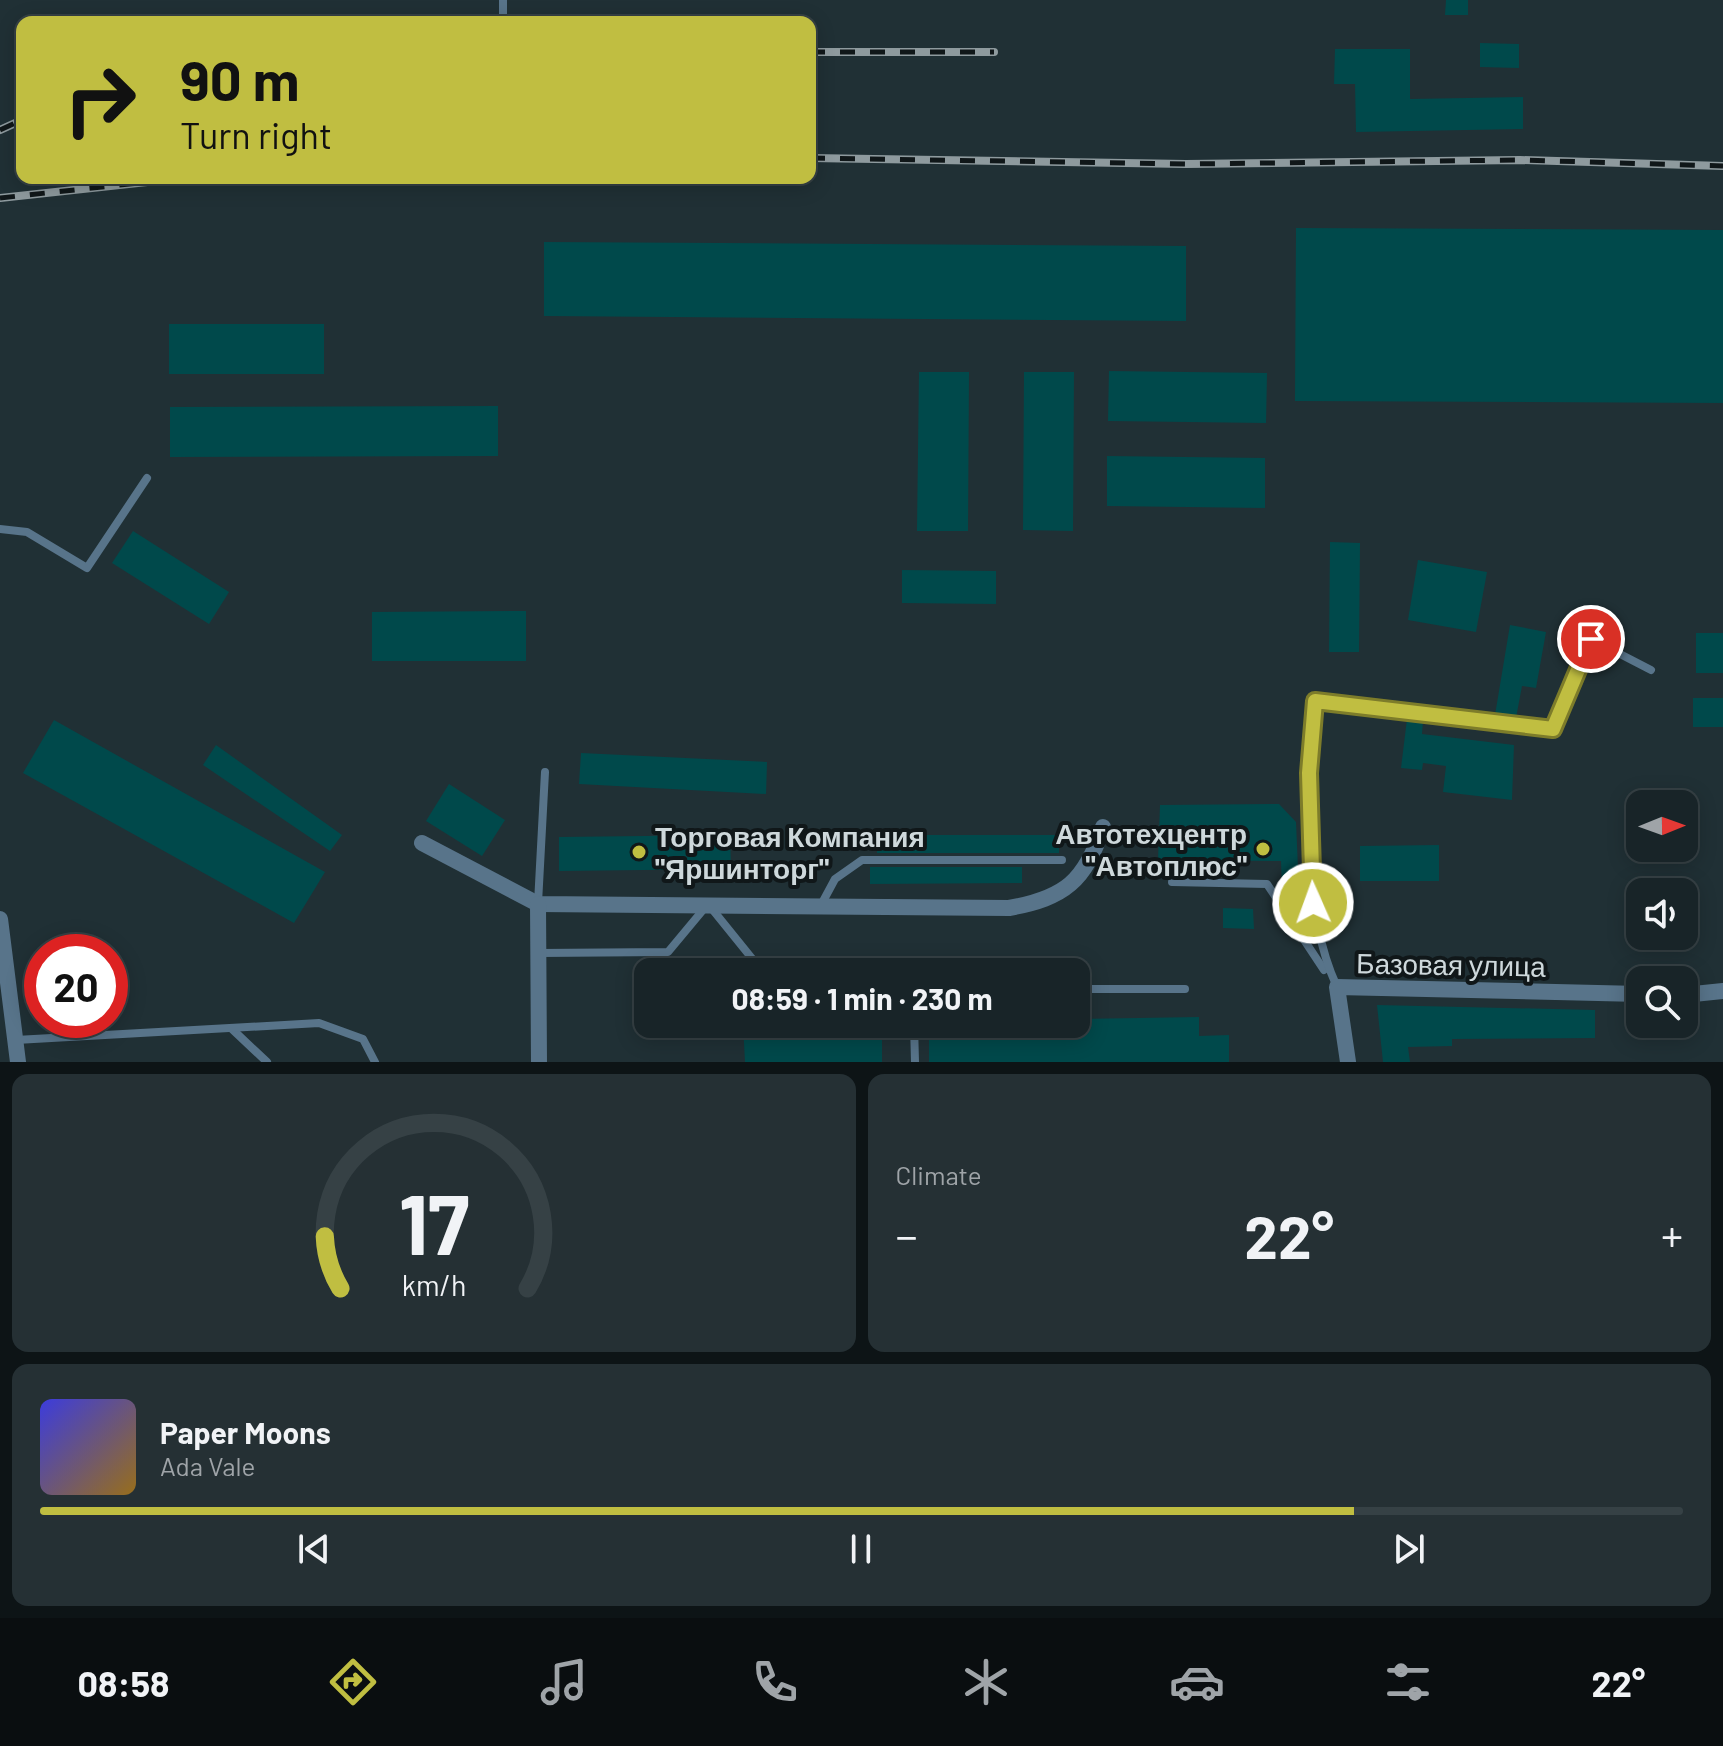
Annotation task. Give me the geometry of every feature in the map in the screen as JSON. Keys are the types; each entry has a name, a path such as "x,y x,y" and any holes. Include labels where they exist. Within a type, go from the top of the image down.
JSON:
{"street":[{"path":"422,843 538,904 1009,908 1044,902 1070,887 1093,857 1103,827"},
{"path":"538,904 539,1062"},
{"path":"0,919 18,1062"},
{"name":"Базовая улица","path":"1348,1062 1337,987 1626,994"},
{"path":"1698,994 1723,991"}],"lane":[{"path":"0,529 27,532 87,568 147,478"},
{"path":"1337,987 1323,958 1313,903 1309,773 1315,701 1553,729 1591,639 1651,670"},
{"path":"538,904 545,772"},
{"path":"821,905 835,879 862,860 1062,860"},
{"path":"1172,882 1267,884 1337,987"},
{"path":"539,953 668,952 708,904 752,958"},
{"path":"1090,989 1185,989"},
{"path":"16,1040 319,1023 363,1039 375,1062"},
{"path":"232,1029 267,1062"},
{"path":"914,1038 915,1062"}],"building":[{"path":"1446,0 1468,0 1468,15 1445,15"},
{"path":"1480,43 1519,44 1519,68 1480,67"},
{"path":"1335,49 1410,49 1410,99 1523,97 1523,129 1356,132 1355,84 1334,84"},
{"path":"1296,228 1723,230 1723,403 1295,401"},
{"path":"544,242 1186,246 1186,321 544,316"},
{"path":"169,324 324,324 324,374 169,374"},
{"path":"1109,371 1267,373 1266,423 1108,421"},
{"path":"919,372 969,372 968,531 917,531"},
{"path":"1024,372 1074,372 1073,531 1023,530"},
{"path":"498,406 498,456 170,457 170,407"},
{"path":"1107,456 1265,458 1265,508 1107,506"},
{"path":"133,531 229,592 209,624 112,563"},
{"path":"1330,542 1360,543 1359,652 1329,652"},
{"path":"1418,560 1487,572 1476,632 1408,620"},
{"path":"902,570 996,571 996,604 902,603"},
{"path":"526,611 526,661 372,661 372,612"},
{"path":"1510,625 1546,632 1536,688 1522,686 1516,718 1495,715"},
{"path":"1696,633 1723,633 1723,673 1696,673"},
{"path":"1693,698 1723,698 1723,727 1693,727"},
{"path":"1407,719 1423,721 1422,734 1514,745 1512,800 1443,792 1446,766 1423,763 1422,770 1401,768"},
{"path":"54,720 325,872 294,923 23,773"},
{"path":"216,745 342,835 330,851 203,765"},
{"path":"581,753 767,762 766,794 579,784"},
{"path":"449,784 505,820 482,856 426,821"},
{"path":"1279,804 1296,822 1299,891 1282,891 1281,861 1158,860 1160,805"},
{"path":"730,835 731,869 559,871 559,837"},
{"path":"877,835 1059,835 1059,853 877,853"},
{"path":"1439,845 1439,881 1360,881 1360,846"},
{"path":"870,867 1022,867 1022,883 870,884"},
{"path":"1223,908 1253,909 1254,929 1223,928"},
{"path":"1377,1005 1595,1010 1595,1038 1452,1039 1452,1046 1408,1047 1410,1062 1383,1062"},
{"path":"1199,1017 1199,1036 1229,1035 1229,1062 929,1062 929,1038 1090,1038 1090,1019"},
{"path":"744,1038 882,1038 882,1062 745,1062"}],"railway":[{"path":"816,52 994,52"},
{"path":"0,130 16,123"},
{"path":"816,158 1186,164 1520,160 1723,166"},
{"path":"0,198 129,184"}],"place":[{"name":"Автотехцентр \"Автоплюс\"","path":"1263,849"},
{"name":"Торговая Компания \"Яршинторг\"","path":"639,852"}],"route":[{"path":"1313,903 1309,773 1315,701 1553,729 1591,639"}]}
